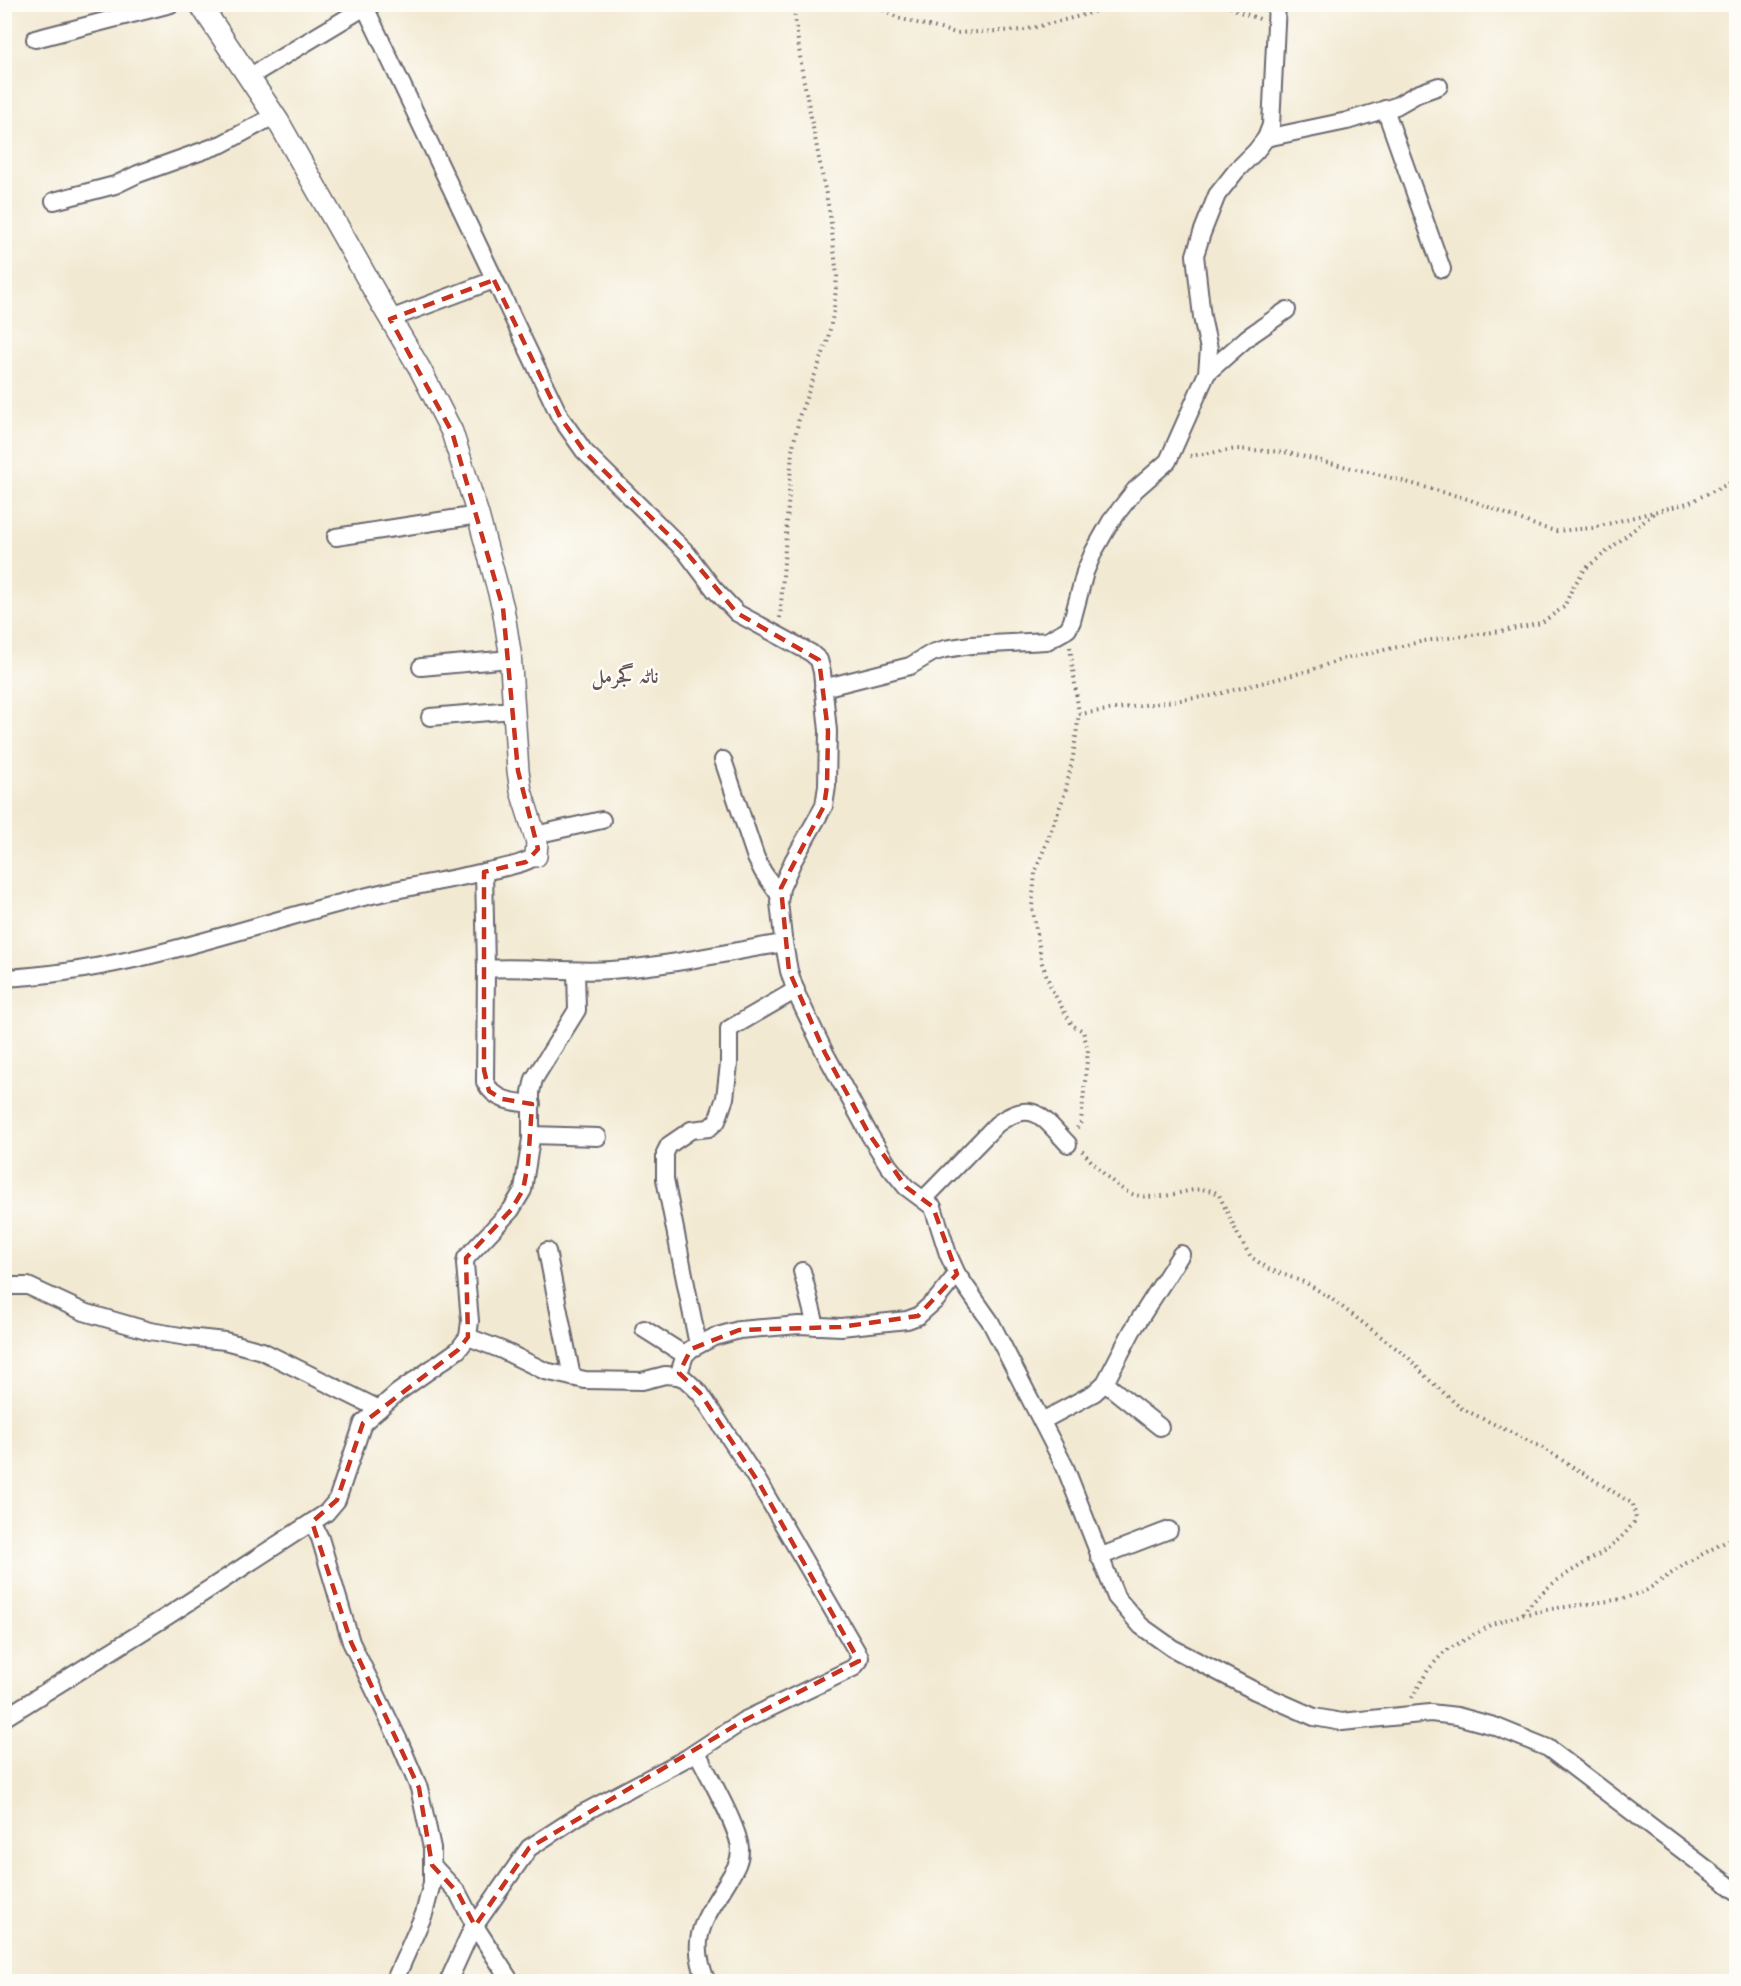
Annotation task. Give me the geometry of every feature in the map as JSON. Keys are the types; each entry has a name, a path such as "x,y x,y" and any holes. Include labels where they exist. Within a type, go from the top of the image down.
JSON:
{"street":[{"path":"36,39 171,4"},
{"path":"4,978 71,973 180,948 374,895 526,862 536,856 538,849 521,790 518,771 510,658 503,608 478,514 452,432 420,369 274,116 200,4"},
{"path":"249,77 367,6 560,417 584,451 686,552 714,589 737,613 811,653 819,660 828,731 828,766 824,806 793,861 780,896 784,943 796,990 825,1053 888,1165 906,1187 933,1207 957,1274 990,1321 1065,1467 1116,1597 1141,1626 1172,1648 1255,1691 1314,1717 1342,1722 1430,1713 1457,1716 1494,1726 1548,1748 1737,1891"},
{"path":"823,688 910,666 932,653 945,649 971,645 1047,641 1068,628 1085,572 1111,521 1135,490 1168,461 1207,373 1209,349 1202,317 1195,255 1217,195 1266,138 1271,125 1277,13"},
{"path":"1266,138 1347,121 1396,106 1416,94 1439,86"},
{"path":"1385,109 1442,269"},
{"path":"54,201 115,185 138,174 222,144 274,116"},
{"path":"390,319 494,280"},
{"path":"1207,373 1248,337 1287,310"},
{"path":"336,537 478,514"},
{"path":"421,667 510,658"},
{"path":"430,717 513,710"},
{"path":"723,760 756,858 780,896"},
{"path":"535,835 602,820"},
{"path":"484,872 485,1082 489,1091 502,1099 532,1104"},
{"path":"486,969 512,967 576,971 649,965 784,943"},
{"path":"4,1718 326,1513 337,1500 363,1423 397,1393 458,1350 468,1337 470,1321 466,1258 503,1219 523,1190 531,1135 534,1079 577,1010 576,971"},
{"path":"692,1350 665,1179 665,1153 673,1140 691,1130 709,1128 717,1121 727,1087 729,1029 796,990"},
{"path":"924,1199 1007,1116 1021,1111 1033,1112 1045,1120 1068,1143"},
{"path":"531,1135 598,1137"},
{"path":"547,1251 572,1377"},
{"path":"1042,1421 1094,1393 1105,1383 1132,1331 1181,1254"},
{"path":"802,1271 816,1326"},
{"path":"678,1376 692,1350 714,1337 739,1330 765,1327 841,1327 883,1323 918,1316 938,1299 957,1274"},
{"path":"4,1286 28,1286 84,1312 150,1331 225,1341 262,1351 379,1409"},
{"path":"644,1329 692,1350"},
{"path":"448,1982 475,1926 529,1848 584,1813 697,1752 743,1721 853,1668 860,1657 733,1443 700,1393 685,1379 665,1375 642,1381 585,1380 544,1371 502,1350 468,1337"},
{"path":"1105,1383 1160,1427"},
{"path":"312,1522 320,1538 351,1642 419,1788 432,1848 432,1883 424,1914 394,1982"},
{"path":"1099,1557 1169,1530"},
{"path":"697,1752 733,1824 740,1847 739,1862 708,1913 697,1943 700,1966 707,1982"},
{"path":"432,1865 458,1893 475,1926 511,1982"}],"path":[{"path":"780,636 792,451 800,414 827,343 834,310 837,276 830,215 802,71 793,4"},
{"path":"873,4 898,18 956,33 1024,30 1117,4"},
{"path":"1225,4 1239,12 1263,20 1277,13"},
{"path":"1168,461 1236,448 1284,452 1468,499 1556,531 1592,528 1688,503 1737,480"},
{"path":"1078,714 1210,696 1308,671 1340,660 1424,641 1502,631 1541,623 1564,606 1585,569 1657,511"},
{"path":"1068,628 1078,714 1065,793 1035,873 1032,907 1042,963 1052,990 1072,1025 1083,1031 1087,1040 1081,1122 1068,1143 1082,1151 1105,1176 1134,1195 1161,1197 1190,1190 1213,1190 1219,1195 1251,1257 1269,1269 1306,1283 1329,1297 1409,1358 1427,1378 1461,1408 1541,1447 1633,1504 1636,1519 1629,1530 1594,1558 1552,1584 1521,1615"},
{"path":"1405,1716 1412,1697 1428,1670 1445,1651 1492,1624 1521,1615 1623,1599 1647,1590 1688,1562 1737,1536"}],"highlighted area":[{"path":"494,280 560,417 584,451 686,552 737,613 819,660 828,731 827,786 824,806 781,888 789,971 825,1053 869,1134 906,1187 933,1207 957,1274 918,1316 841,1327 739,1330 691,1349 679,1373 700,1393 759,1483 859,1661 743,1721 529,1848 475,1926 458,1893 432,1865 419,1788 351,1642 312,1522 337,1500 363,1423 458,1350 468,1337 466,1258 511,1210 523,1190 528,1164 532,1104 502,1099 489,1091 484,1070 484,872 526,862 538,849 518,771 503,608 452,432 390,319"}],"district":[{"name":"ناٹہ گجرمل","path":"625,676"}]}
